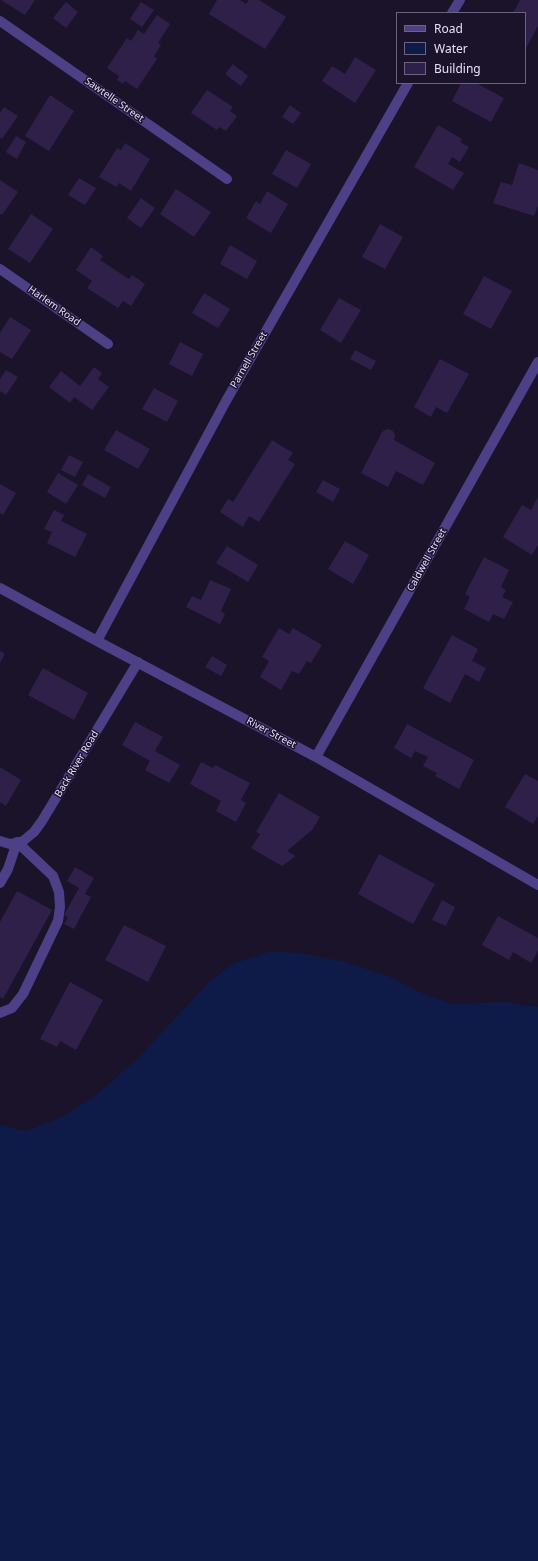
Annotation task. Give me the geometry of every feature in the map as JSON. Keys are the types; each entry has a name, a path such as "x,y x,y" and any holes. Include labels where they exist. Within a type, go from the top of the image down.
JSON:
{"street":[{"path":"453,12 460,0"},
{"name":"Sawtelle Street","path":"0,21 227,179"},
{"name":"Parnell Street","path":"97,641 226,401 407,84"},
{"name":"Harlem Road","path":"0,269 108,344"},
{"name":"Caldwell Street","path":"316,757 538,362"},
{"name":"River Street","path":"0,588 316,757 538,885"},
{"name":"Back River Road","path":"17,842 23,841 34,832 42,821 138,662"},
{"path":"0,841 10,844 17,842"},
{"path":"0,883 8,869 17,842"},
{"path":"0,1013 12,1008 22,994 58,921 60,907 59,892 53,876 17,842"}],"water":[{"path":"272,951 299,953 342,961 388,976 426,995 453,1004 505,1002 538,1007 538,1561 0,1561 0,1125 26,1131 64,1116 95,1096 138,1058 209,982 232,964"}],"building":[{"path":"1,0 35,0 25,15"},
{"path":"217,0 240,0 246,4 249,0 259,0 286,17 265,49 209,14"},
{"path":"520,0 538,0 538,26 526,48 526,12 514,12"},
{"path":"66,2 78,12 66,28 53,18"},
{"path":"141,2 154,10 142,27 130,19"},
{"path":"157,15 170,24 158,43 161,45 154,56 157,59 137,89 125,81 123,84 117,80 119,76 107,68 127,38 131,41 138,30 144,34"},
{"path":"355,57 376,70 355,103 322,81 332,66 345,74"},
{"path":"233,64 248,76 241,86 225,74"},
{"path":"460,84 478,84 504,98 491,122 452,101"},
{"path":"207,90 233,107 230,111 237,116 226,131 219,127 217,130 191,113"},
{"path":"50,95 74,111 49,151 25,136"},
{"path":"290,105 301,113 293,124 282,117"},
{"path":"4,107 18,116 2,139 0,138 0,113"},
{"path":"438,125 462,139 460,142 469,147 460,162 452,157 448,164 464,173 453,190 414,167"},
{"path":"16,136 26,142 17,159 6,152"},
{"path":"125,143 150,159 131,191 119,183 117,187 99,177 117,148 121,150"},
{"path":"286,150 311,164 297,188 272,174"},
{"path":"519,163 538,170 538,206 534,216 493,203 501,182 512,185"},
{"path":"79,178 96,188 85,205 68,195"},
{"path":"0,180 18,192 2,215 0,214"},
{"path":"176,189 211,212 194,237 160,214"},
{"path":"267,191 288,204 271,233 246,218 256,201 260,204"},
{"path":"141,198 155,208 141,228 127,218"},
{"path":"31,214 53,229 30,263 8,249"},
{"path":"380,224 403,237 385,269 362,257"},
{"path":"230,245 257,261 247,279 220,264"},
{"path":"91,247 103,256 100,260 129,279 132,275 145,284 131,306 123,301 118,308 87,288 92,281 76,270"},
{"path":"484,276 512,291 491,329 463,314"},
{"path":"204,293 230,309 218,328 192,313"},
{"path":"339,298 361,310 341,343 320,330"},
{"path":"10,317 31,330 12,359 0,352 0,333"},
{"path":"180,342 203,354 192,376 169,364"},
{"path":"355,350 376,361 371,370 350,359"},
{"path":"440,359 469,374 447,413 436,407 431,417 414,407"},
{"path":"94,367 102,373 98,379 109,387 92,410 74,397 70,403 49,387 61,371 80,386"},
{"path":"6,370 18,377 6,395 0,391 0,379"},
{"path":"154,388 178,401 167,422 142,409"},
{"path":"387,429 394,432 394,440 435,463 423,485 396,471 388,487 361,473 382,432"},
{"path":"116,430 150,449 138,469 104,450"},
{"path":"272,440 293,453 288,460 295,464 259,522 249,516 243,527 220,512 228,499 233,502"},
{"path":"69,455 83,462 75,477 61,470"},
{"path":"58,473 78,485 66,504 47,492"},
{"path":"88,474 111,487 105,498 82,485"},
{"path":"323,480 340,489 333,502 316,492"},
{"path":"0,484 16,493 3,515 0,513"},
{"path":"538,497 538,545 532,555 503,537 522,505 531,510"},
{"path":"54,510 64,515 61,521 87,534 75,557 47,543 52,532 44,529"},
{"path":"345,541 369,555 353,584 328,569"},
{"path":"227,546 258,565 248,582 216,563"},
{"path":"484,557 509,570 501,587 506,590 502,597 513,602 504,619 493,614 489,622 464,609 470,597 465,594"},
{"path":"210,580 231,589 221,611 225,614 220,624 186,607 192,596 201,600"},
{"path":"279,628 289,634 293,628 322,645 311,663 307,661 299,674 292,671 281,690 260,677 269,661 262,657"},
{"path":"452,635 478,649 472,661 486,668 479,682 465,674 450,703 423,688"},
{"path":"0,651 5,654 0,663"},
{"path":"212,656 227,665 221,676 205,667"},
{"path":"43,668 88,693 74,720 28,695"},
{"path":"135,722 163,737 155,751 180,765 169,783 145,770 150,761 122,745"},
{"path":"407,724 474,760 459,789 435,776 437,773 423,766 428,757 415,751 411,758 394,748"},
{"path":"201,762 213,768 215,765 250,783 241,800 246,803 236,822 216,811 221,801 190,784"},
{"path":"0,767 21,780 6,806 0,802"},
{"path":"525,774 538,781 538,816 533,824 505,807"},
{"path":"279,793 320,817 312,830 287,851 296,856 282,866 251,848 260,834 256,832"},
{"path":"379,854 435,884 413,924 358,894"},
{"path":"75,867 94,878 85,894 91,897 74,929 64,924 68,917 64,915 79,888 67,881"},
{"path":"17,891 52,910 3,999 0,997 0,922"},
{"path":"442,900 455,907 446,926 432,920"},
{"path":"498,916 538,938 538,951 531,963 513,952 509,960 482,945"},
{"path":"124,925 166,946 148,982 105,960"},
{"path":"70,982 103,1000 76,1050 60,1041 57,1047 40,1039"}]}
